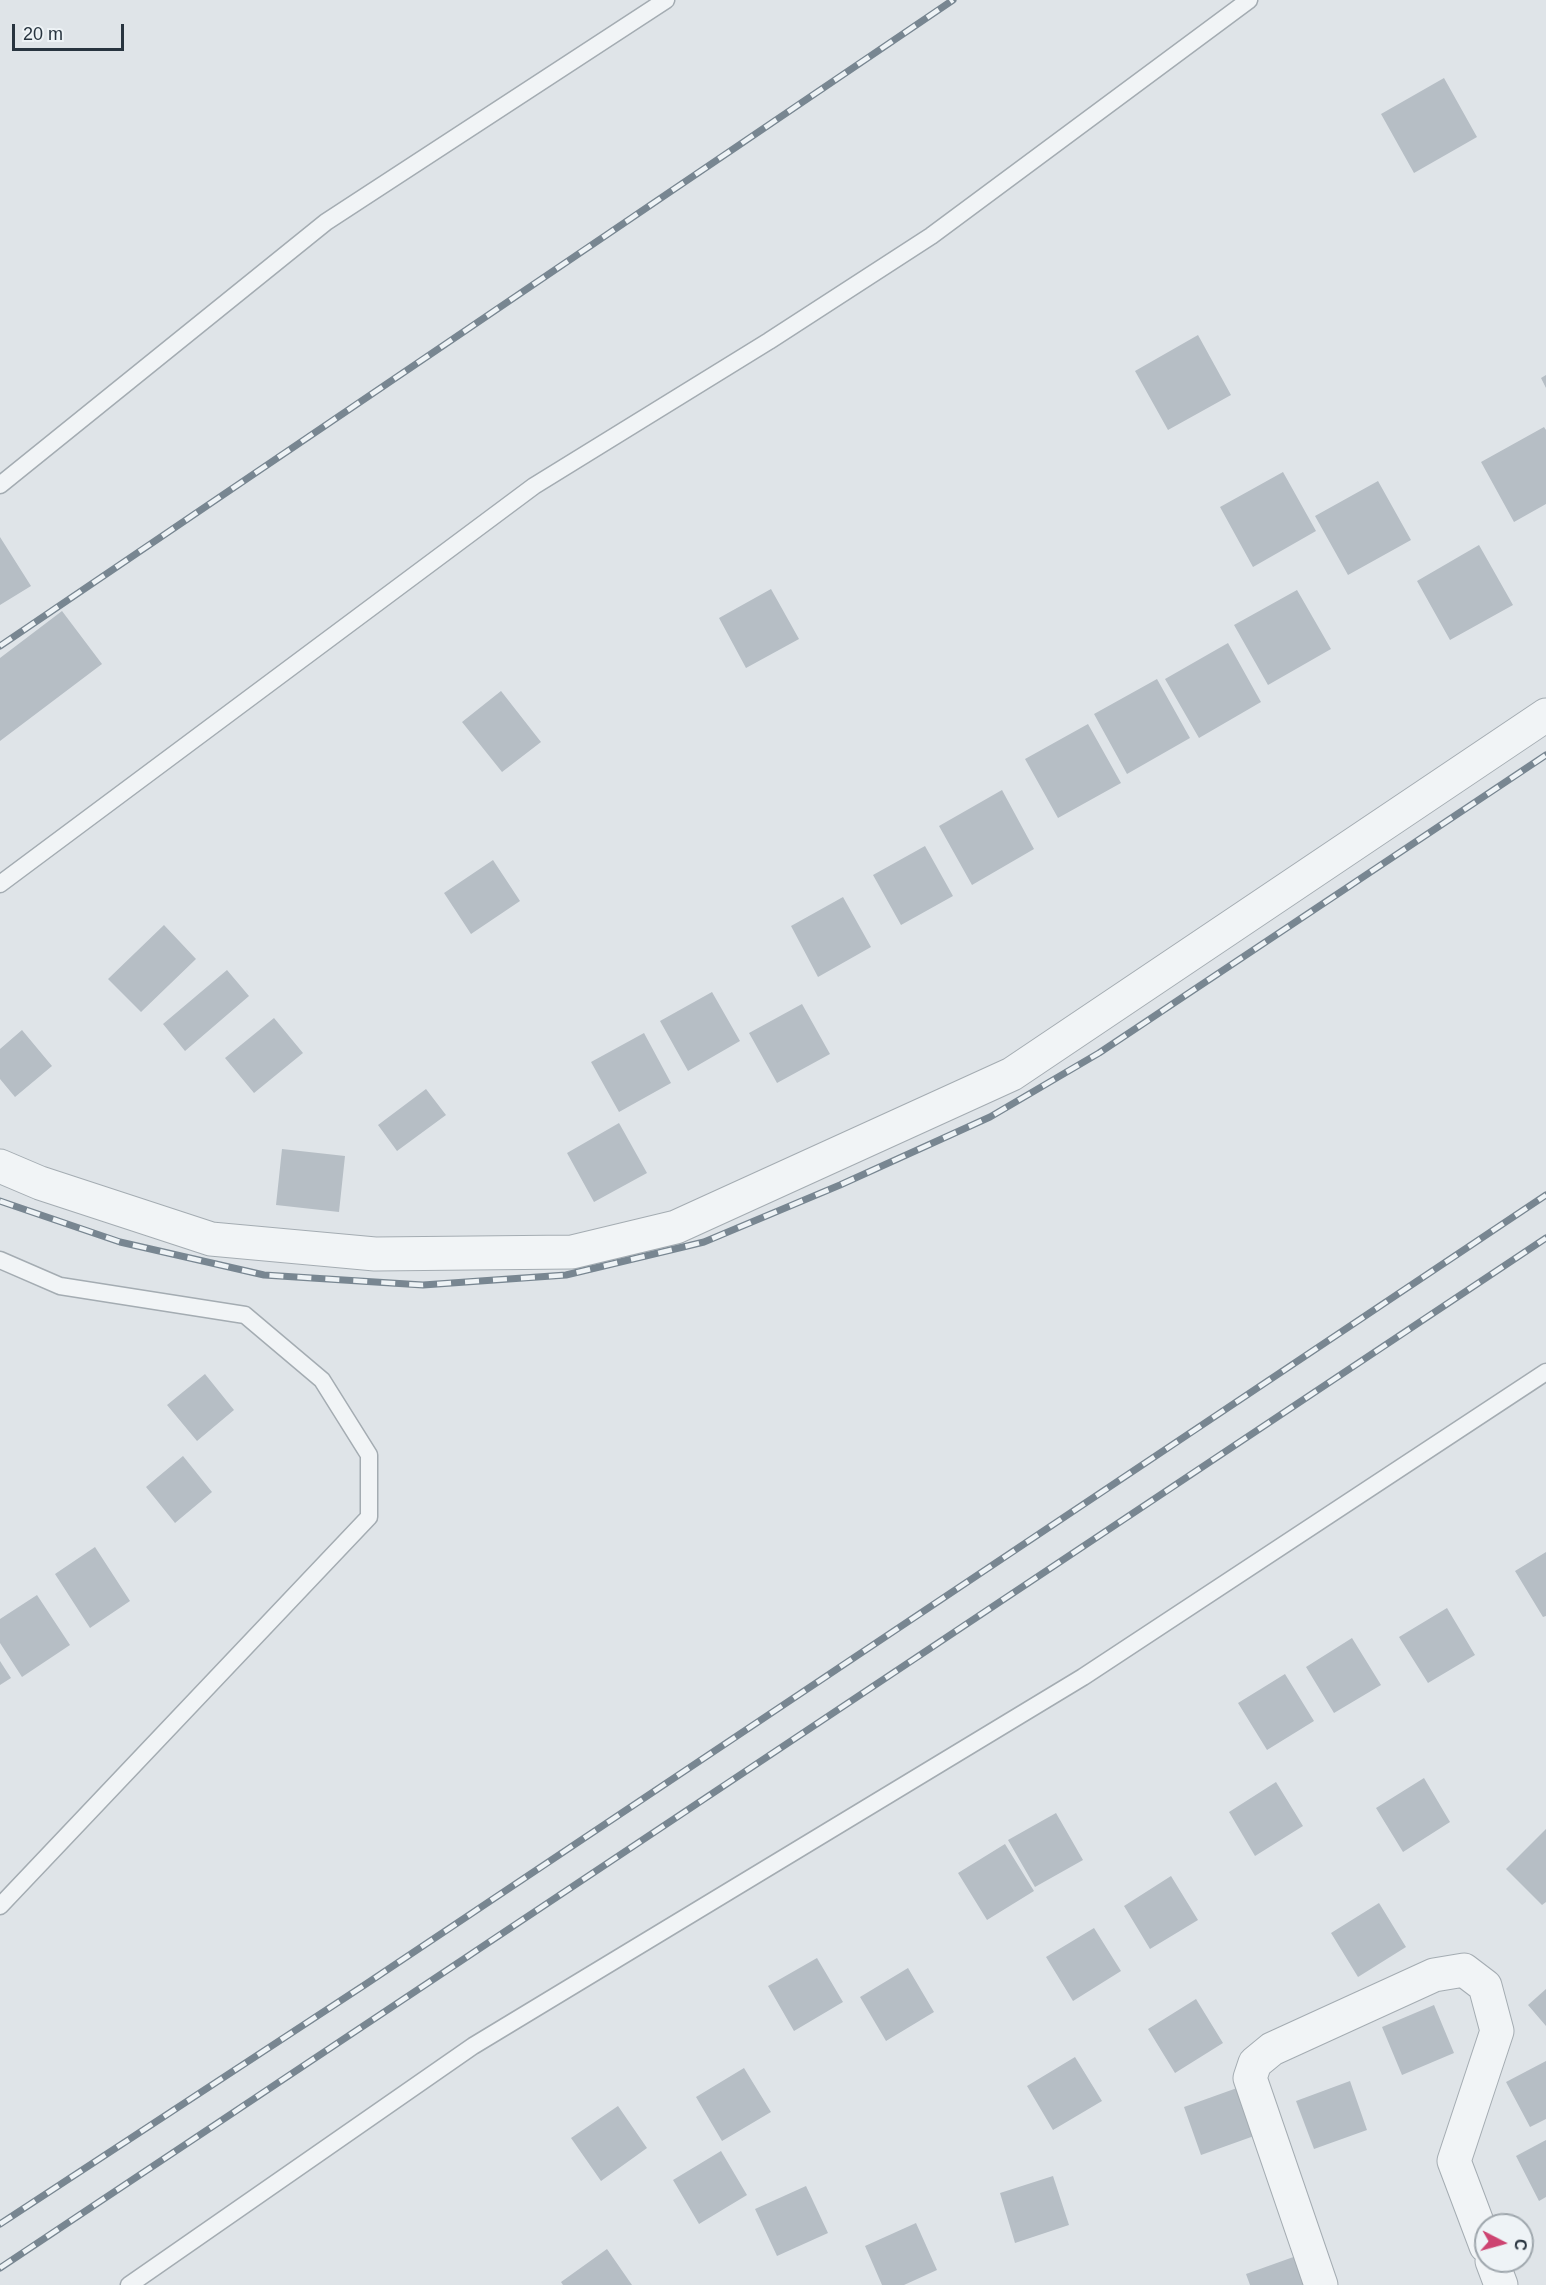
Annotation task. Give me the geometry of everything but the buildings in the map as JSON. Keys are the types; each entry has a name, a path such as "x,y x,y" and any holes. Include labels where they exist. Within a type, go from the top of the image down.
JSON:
{"street":[{"path":"0,1166 40,1183 211,1239 375,1254 572,1252 676,1227 1012,1074 1546,716"},
{"path":"1321,2285 1250,2078 1254,2063 1272,2049 1434,1975 1464,1970 1485,1986 1497,2031 1454,2162 1474,2214"}],"lane":[{"path":"0,484 326,222 666,0"},
{"path":"0,884 534,486 769,341 931,236 1249,0"},
{"path":"0,1260 60,1286 245,1315 322,1380 369,1455 369,1517 0,1906"},
{"path":"129,2285 473,2046 1083,1677 1546,1372"}],"railway":[{"path":"0,646 953,0"},
{"path":"0,1201 120,1242 264,1275 423,1285 566,1275 704,1242 840,1185 990,1117 1099,1053 1546,755"},
{"path":"0,2224 366,1984 1546,1195"},
{"path":"0,2268 1546,1238"}]}
